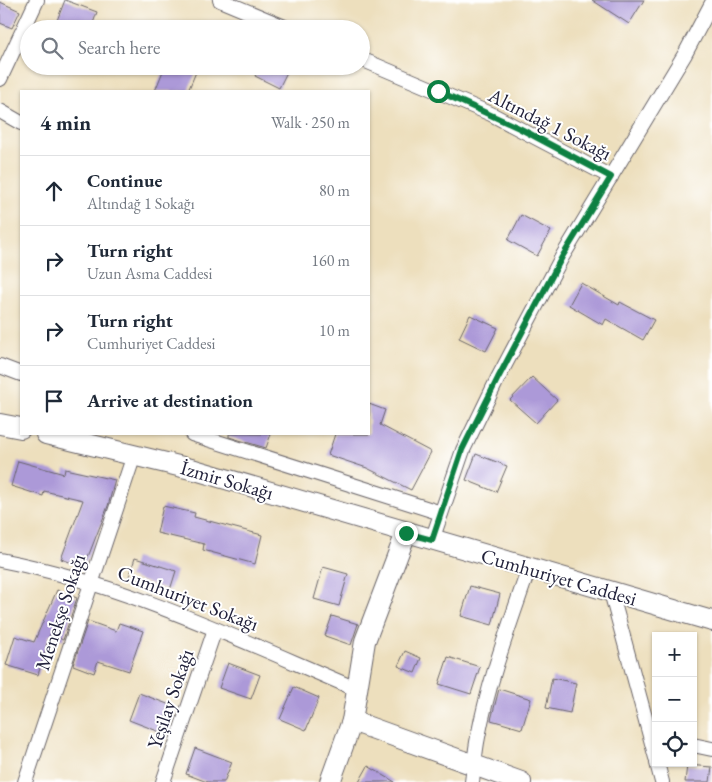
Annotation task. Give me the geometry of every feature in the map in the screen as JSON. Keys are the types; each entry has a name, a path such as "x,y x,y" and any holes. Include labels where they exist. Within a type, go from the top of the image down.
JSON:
{"street":[{"path":"28,20 37,0"},
{"path":"220,0 268,20"},
{"path":"432,540 462,450 498,378 562,257 685,54 712,2"},
{"path":"0,79 20,36"},
{"name":"Altındağ 1 Sokağı","path":"370,63 490,114 611,177"},
{"path":"0,112 20,122"},
{"path":"0,366 20,374"},
{"path":"0,424 20,428"},
{"name":"İzmir Sokağı","path":"50,435 195,470 406,533"},
{"path":"195,435 441,513"},
{"name":"Menekşe Sokağı","path":"25,782 134,455"},
{"path":"330,782 352,721 365,641 406,533"},
{"name":"Cumhuriyet Caddesi","path":"406,533 712,621"},
{"name":"Cumhuriyet Sokağı","path":"0,560 91,582 163,607 356,688"},
{"path":"473,774 478,738 496,666 529,568"},
{"path":"611,592 652,734"},
{"name":"Yeşilay Sokağı","path":"163,782 215,629"},
{"path":"352,721 473,774 521,782"},
{"path":"697,746 712,749"},
{"path":"658,767 662,782"}],"building":[{"path":"65,0 97,12 94,20 57,20"},
{"path":"592,0 644,0 629,24"},
{"path":"0,2 20,11 12,28 0,23"},
{"path":"161,75 195,75 188,90 155,90"},
{"path":"256,75 286,75 279,88"},
{"path":"521,215 551,231 537,256 508,240"},
{"path":"581,283 619,305 620,302 654,320 643,340 606,319 603,325 569,305"},
{"path":"470,315 498,328 486,351 459,338"},
{"path":"532,377 557,400 536,423 510,400"},
{"path":"370,404 385,410 380,425 431,452 411,490 367,468 328,455 335,435 370,435"},
{"path":"229,435 271,435 266,448 229,437"},
{"path":"476,454 507,466 496,492 466,480"},
{"path":"18,461 64,474 65,469 115,480 108,506 84,567 61,559 83,500 44,491 43,496 11,486"},
{"path":"163,506 195,513 194,517 262,535 255,564 203,550 204,544 157,533"},
{"path":"135,558 176,571 170,590 129,577"},
{"path":"323,567 348,574 339,606 314,599"},
{"path":"470,586 500,594 492,625 461,616"},
{"path":"57,590 77,598 63,640 50,634 38,675 6,665 15,636 34,642"},
{"path":"332,616 358,624 351,645 325,636"},
{"path":"88,621 116,631 119,623 143,631 129,671 98,661 94,673 73,665"},
{"path":"405,651 421,658 415,673 398,666"},
{"path":"448,657 480,667 471,694 439,684"},
{"path":"228,663 260,675 251,699 219,688"},
{"path":"552,678 576,683 570,713 546,708"},
{"path":"294,687 319,698 306,730 280,719"},
{"path":"499,689 531,699 522,729 491,720"},
{"path":"139,693 170,705 160,732 129,720"},
{"path":"195,748 232,762 224,782 207,782 186,774"},
{"path":"368,766 395,782 359,782"},
{"path":"687,767 712,767 710,782 685,782"}],"route":[{"path":"406,533 432,540 462,450 562,257 611,177 519,128 438,91"}]}
